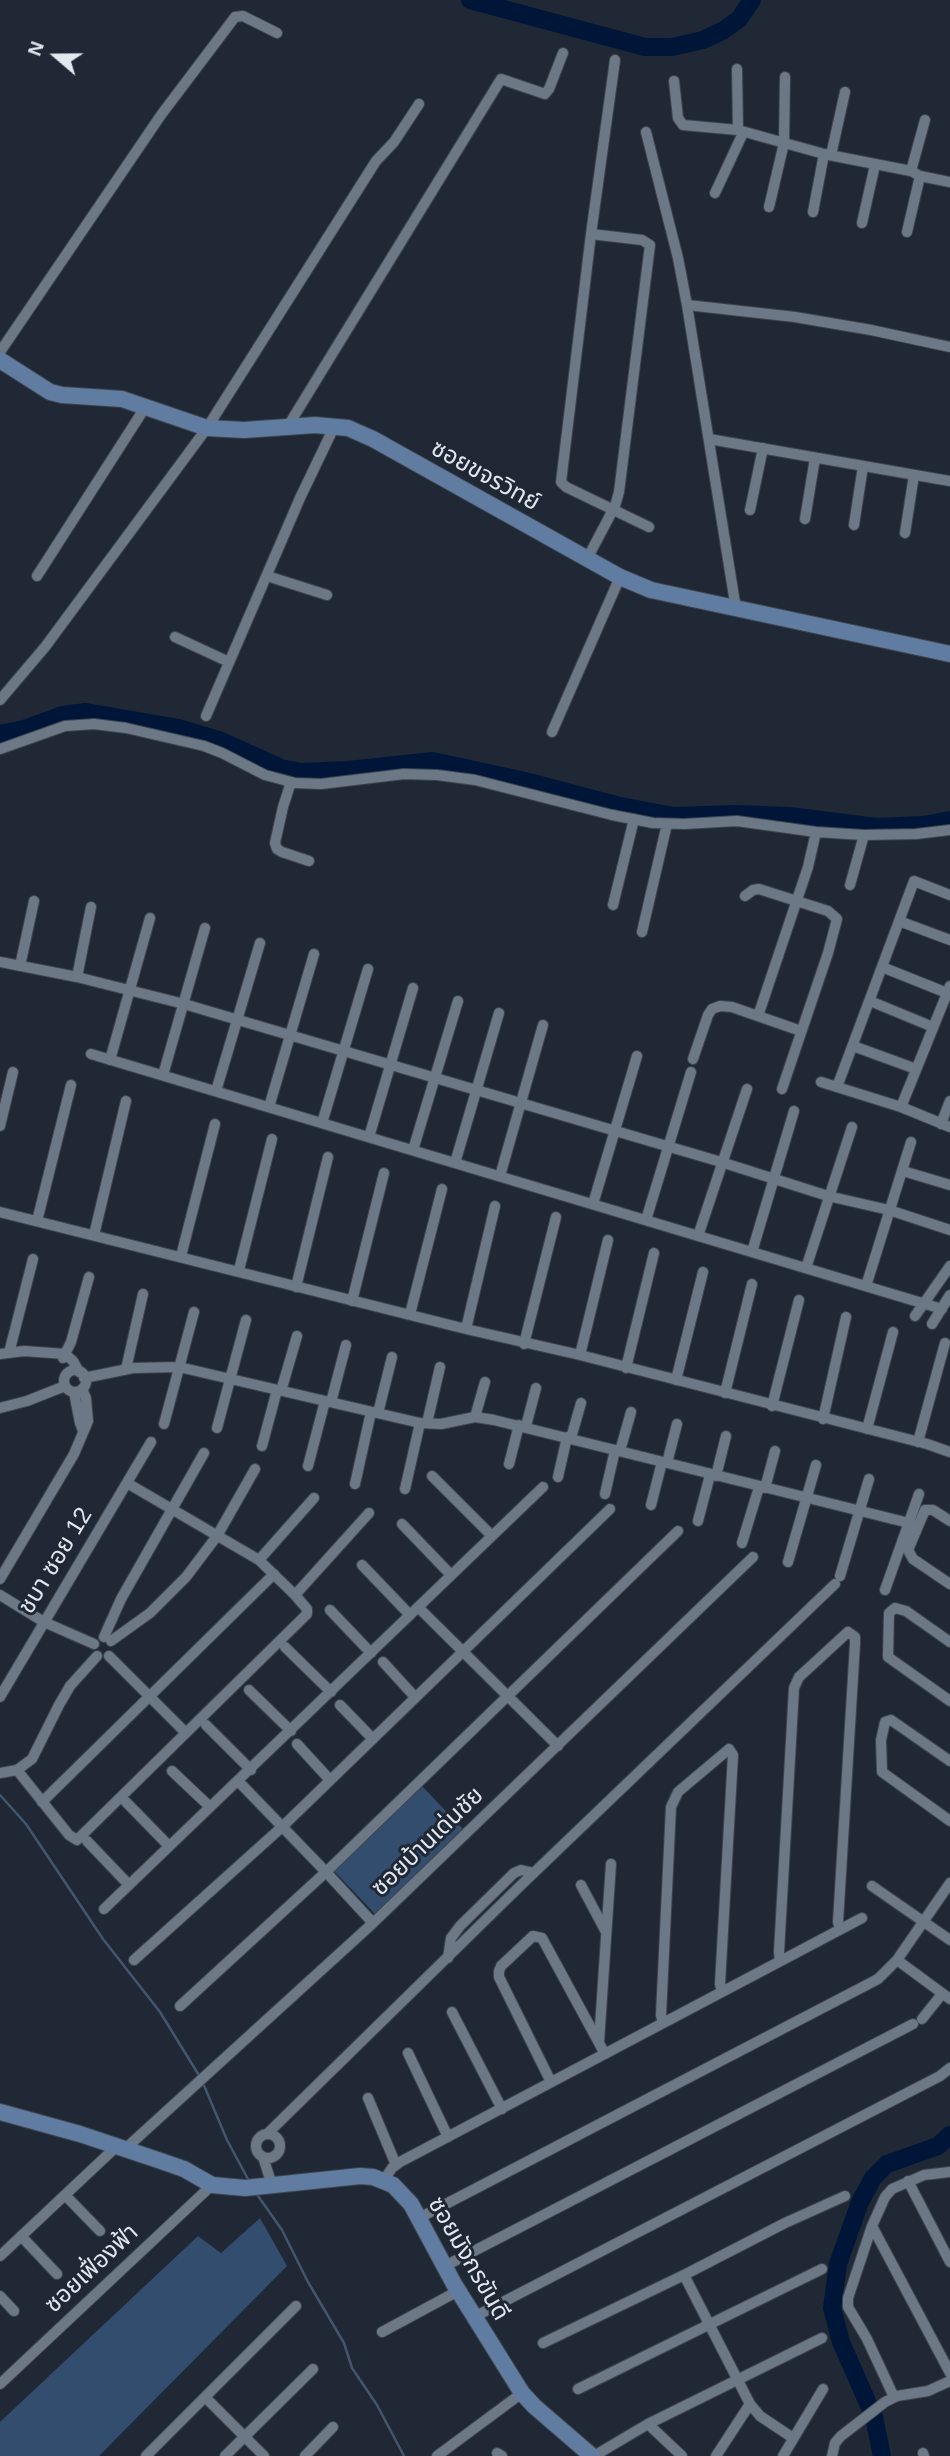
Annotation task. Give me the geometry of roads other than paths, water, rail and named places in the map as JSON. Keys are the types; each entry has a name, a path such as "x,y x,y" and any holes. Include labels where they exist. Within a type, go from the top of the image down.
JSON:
{"street":[{"path":"0,352 161,115 235,17 243,16 277,33"},
{"path":"288,426 501,79 545,94 563,53"},
{"path":"615,60 561,481 566,487 649,527"},
{"path":"715,192 741,131 737,69"},
{"path":"769,207 784,144 785,77"},
{"path":"674,81 679,122 741,131 784,144 950,181"},
{"path":"813,212 845,92"},
{"path":"0,700 45,647 207,428 376,161 394,142 419,104"},
{"path":"906,232 925,120"},
{"path":"646,132 687,305 736,609"},
{"path":"862,223 875,165"},
{"path":"587,559 613,511 619,492 650,245 642,240 592,234"},
{"path":"687,305 795,317 950,347"},
{"name":"ซอยขจรวิทย์","path":"0,360 50,392 121,399 207,428 244,430 335,425 360,432 620,577 651,590 950,654"},
{"path":"37,576 146,406"},
{"path":"206,716 335,425"},
{"path":"709,439 950,481"},
{"path":"750,510 762,448"},
{"path":"805,519 816,458"},
{"path":"854,525 863,466"},
{"path":"905,533 914,475"},
{"path":"267,576 327,594"},
{"path":"552,732 620,577"},
{"path":"175,637 229,662"},
{"path":"0,749 65,726 94,723 204,746 265,775 291,782 321,784 404,774 437,775 484,782 634,819 667,824 737,821 816,832 864,835 950,830"},
{"path":"291,782 275,844 282,852 309,861"},
{"path":"613,905 634,819"},
{"path":"642,932 667,824"},
{"path":"758,1016 797,901 816,832"},
{"path":"850,885 864,835"},
{"path":"837,1087 915,881 950,895"},
{"path":"745,897 753,890 759,889 828,911 837,919 782,1089"},
{"path":"20,966 34,901"},
{"path":"77,977 91,907"},
{"path":"110,1060 150,918"},
{"path":"900,921 950,940"},
{"path":"163,1075 205,928"},
{"path":"216,1091 260,943"},
{"path":"269,1107 314,954"},
{"path":"0,962 77,977 184,1004 950,1230"},
{"path":"882,967 949,989 901,1107"},
{"path":"322,1123 368,969"},
{"path":"369,1137 413,988"},
{"path":"413,1150 458,1001"},
{"path":"870,1001 933,1027"},
{"path":"692,1059 712,1009 720,1006 732,1007 801,1031"},
{"path":"455,1163 499,1013"},
{"path":"500,1176 543,1026"},
{"path":"853,1046 916,1069"},
{"path":"91,1054 942,1309"},
{"path":"593,1204 637,1056"},
{"path":"0,1126 13,1072"},
{"path":"646,1220 691,1072"},
{"path":"821,1082 901,1107 945,1125 950,1101"},
{"path":"37,1221 71,1086"},
{"path":"698,1236 747,1089"},
{"path":"94,1235 126,1101"},
{"path":"752,1252 794,1111"},
{"path":"181,1256 215,1124"},
{"path":"806,1268 852,1127"},
{"path":"239,1270 272,1139"},
{"path":"866,1286 911,1142"},
{"path":"296,1287 328,1157"},
{"path":"903,1171 950,1185"},
{"path":"352,1301 384,1172"},
{"path":"410,1314 442,1189"},
{"path":"466,1329 495,1206"},
{"path":"0,1212 239,1270 296,1287 524,1344 580,1355 950,1452"},
{"path":"524,1344 556,1217"},
{"path":"580,1355 608,1240"},
{"path":"626,1368 653,1253"},
{"path":"33,1259 5,1353 24,1351 60,1356"},
{"path":"915,1316 950,1266"},
{"path":"676,1380 703,1272"},
{"path":"60,1356 89,1277"},
{"path":"725,1393 752,1284"},
{"path":"126,1369 143,1294"},
{"path":"932,1324 950,1295"},
{"path":"772,1406 799,1300"},
{"path":"164,1424 194,1312"},
{"path":"824,1419 846,1317"},
{"path":"217,1428 246,1320"},
{"path":"867,1429 893,1332"},
{"path":"262,1446 297,1336"},
{"path":"918,1442 945,1342"},
{"path":"308,1466 346,1345"},
{"path":"0,1579 74,1454 89,1414 76,1382 60,1356"},
{"path":"355,1484 392,1357"},
{"path":"1,1412 76,1382 126,1369 179,1367 424,1423 441,1424 475,1417 522,1426 909,1523"},
{"path":"405,1489 440,1367"},
{"path":"475,1417 485,1382"},
{"path":"509,1464 536,1388"},
{"path":"558,1477 581,1403"},
{"path":"605,1494 631,1412"},
{"path":"651,1505 677,1424"},
{"path":"698,1521 726,1436"},
{"name":"ชบา ซอย 12","path":"0,1697 151,1442"},
{"path":"742,1543 775,1451"},
{"path":"110,1656 113,1649 108,1639 121,1599 204,1453"},
{"path":"788,1562 816,1465"},
{"path":"110,1656 97,1656 94,1644 100,1638 108,1639 150,1613 186,1577 217,1536 255,1469"},
{"path":"432,1476 492,1536"},
{"path":"267,2134 278,2139 280,2146 275,2156 263,2157 258,2152 260,2137 267,2134 448,1958 454,1932 514,1873 521,1870 534,1873 837,1580 869,1479"},
{"path":"17,1770 69,1835 77,1840 306,1617 307,1609 259,1560 127,1483"},
{"path":"104,1909 543,1487"},
{"path":"885,1590 919,1494"},
{"path":"259,1560 314,1498"},
{"path":"134,1960 282,1827 610,1508"},
{"path":"950,1521 933,1510 925,1510 908,1550 913,1559 950,1584"},
{"path":"295,1595 369,1513"},
{"path":"402,1524 451,1575"},
{"path":"180,2006 326,1872 678,1531"},
{"name":"ซอยบ้านเด่นชัย","path":"0,2256 65,2195 192,2087 373,1923 753,1557"},
{"path":"362,1564 462,1651 558,1746"},
{"path":"42,1802 274,1574"},
{"path":"0,1595 44,1622 94,1644"},
{"path":"950,1642 906,1611 895,1608 889,1613 888,1657 950,1701"},
{"path":"330,1610 371,1653"},
{"path":"780,1961 794,1688 799,1677 848,1632 855,1637 855,1644 839,1908 840,1929"},
{"path":"285,1647 331,1692"},
{"path":"0,1773 17,1770 32,1759 58,1705 97,1656"},
{"path":"110,1656 186,1733"},
{"path":"383,1662 415,1697"},
{"path":"249,1690 290,1731"},
{"path":"340,1705 373,1739"},
{"path":"950,1761 891,1720 885,1722 881,1740 882,1772 950,1821"},
{"path":"206,1725 250,1770"},
{"path":"297,1744 330,1780"},
{"path":"663,2023 661,2015 671,1807 678,1792 729,1749 733,1755 720,1984 722,1992"},
{"path":"172,1770 210,1807"},
{"path":"239,1782 373,1923"},
{"path":"126,1802 169,1846"},
{"path":"87,1842 129,1885"},
{"path":"602,2049 611,1864"},
{"path":"419,2218 878,1979 897,1960 950,1883"},
{"path":"581,1885 606,1933"},
{"path":"872,1886 950,1940"},
{"path":"0,2112 184,2169 212,2185 259,2187 360,2176 384,2180 396,2165 551,2082 602,2049 663,2023 862,1918"},
{"path":"551,2082 499,1977 501,1966 533,1936 542,1938 602,2049"},
{"path":"445,2266 918,2022 946,1996 897,1960"},
{"path":"452,2012 502,2109"},
{"path":"408,2053 448,2137"},
{"path":"474,2317 940,2076 950,2068"},
{"path":"368,2098 396,2165"},
{"path":"259,2187 263,2157"},
{"path":"894,2397 867,2339 848,2307 848,2298 872,2226 885,2197 892,2189 908,2181 932,2173 950,2172"},
{"name":"ซอยมังกรขันดี","path":"384,2180 403,2193 458,2291 522,2393 593,2456"},
{"path":"908,2181 950,2262"},
{"name":"ซอยเฟื่องฟ้า","path":"0,2384 212,2185"},
{"path":"65,2195 100,2231"},
{"path":"543,2343 845,2196"},
{"path":"872,2226 950,2373"},
{"path":"21,2236 57,2274"},
{"path":"578,2389 822,2269"},
{"path":"684,2275 750,2404 760,2416 793,2438"},
{"path":"382,2332 458,2291"},
{"path":"0,2296 14,2311"},
{"path":"146,2456 296,2306"},
{"path":"593,2456 648,2424 822,2338"},
{"path":"225,2456 313,2369"},
{"path":"832,2456 835,2443 857,2422 894,2397 928,2391 950,2381"},
{"path":"783,2456 823,2389"},
{"path":"437,2456 522,2393"},
{"path":"205,2397 264,2456"},
{"path":"716,2456 750,2404"},
{"path":"648,2424 682,2456"},
{"path":"305,2456 333,2427"}],"waterway":[{"path":"470,0 645,47 672,47 703,40 739,19 752,0"},
{"path":"0,734 24,729 63,715 86,712 179,728 219,740 281,768 300,772 433,761 673,816 789,816 876,827 923,825 950,820"},
{"path":"0,1795 26,1824 103,1939 160,2012 200,2077"},
{"path":"203,2083 227,2140 249,2181"},
{"path":"882,2456 874,2417 841,2342 832,2308 838,2264 860,2202 873,2178 887,2164 938,2146 950,2135"},
{"path":"256,2193 282,2230 308,2282 344,2343 352,2368 377,2405 404,2456"}]}
